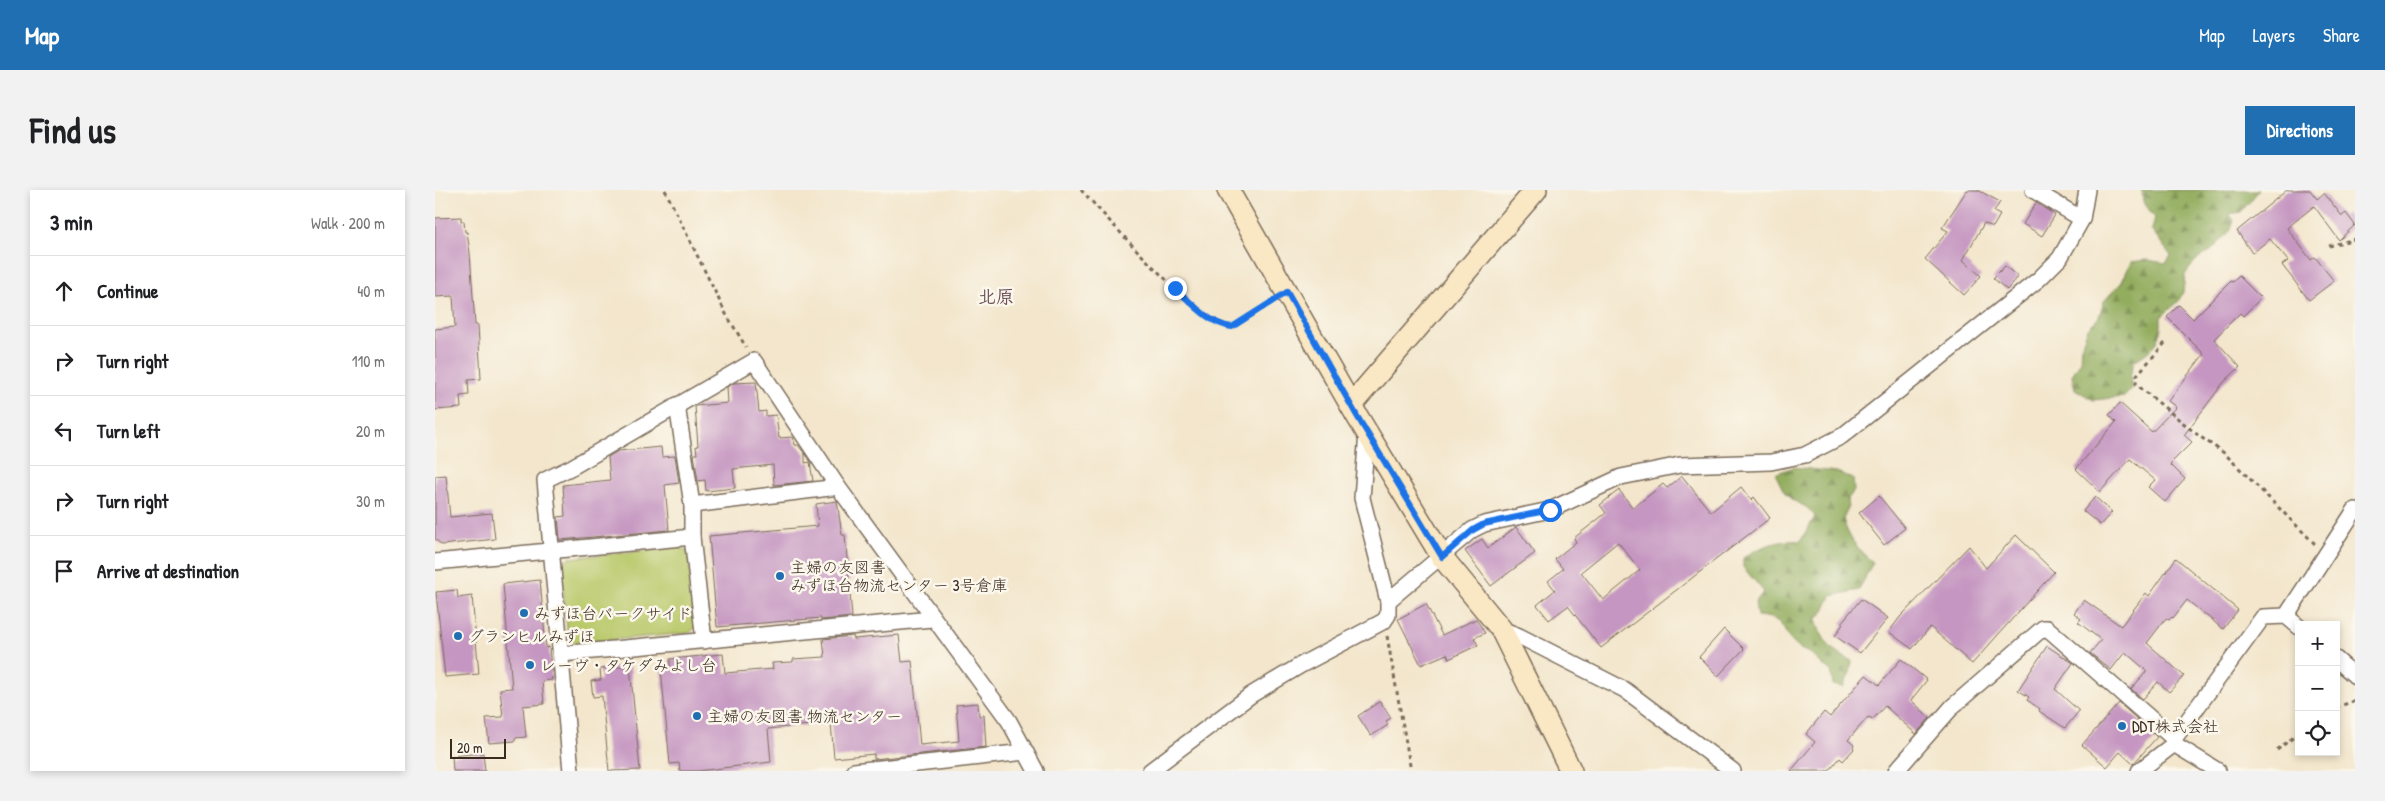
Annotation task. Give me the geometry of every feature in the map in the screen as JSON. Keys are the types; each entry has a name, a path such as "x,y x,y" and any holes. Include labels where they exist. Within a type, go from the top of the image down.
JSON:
{"street":[{"path":"1228,190 1351,405 1442,557 1501,629 1571,771"},
{"path":"1351,405 1535,190"},
{"path":"2033,190 2082,219"},
{"path":"1388,601 1473,530 1484,524 1550,510 1621,477 1680,465 1771,462 1805,455 1842,436 2039,279 2060,258 2082,219 2087,190"},
{"path":"571,771 545,480 572,467 754,360 838,487 1009,721 1036,771"},
{"path":"677,405 692,504 692,537 704,641"},
{"path":"1150,771 1251,695 1301,665 1384,621 1388,615 1388,601 1362,498 1367,432"},
{"path":"692,504 838,487"},
{"path":"2286,616 2355,510"},
{"path":"435,562 692,537"},
{"path":"2139,771 2174,742 2263,617 2286,616 2295,624"},
{"path":"561,654 932,618"},
{"path":"1896,771 1953,706 2043,628 2047,628 2174,742 2218,771"},
{"path":"1501,629 1519,636 1625,690 1733,771"},
{"path":"2340,663 2355,676"},
{"path":"854,771 1025,752"}],"path":[{"path":"665,190 727,314 754,360"},
{"path":"1081,190 1175,288 1211,320 1223,326 1232,327 1287,292"},
{"path":"2329,246 2355,239"},
{"path":"2165,343 2137,375 2137,384 2199,436 2224,453 2326,555"},
{"path":"1384,621 1411,771"},
{"path":"2340,706 2355,700"},
{"path":"2277,750 2295,736"}],"green space":[{"path":"2141,190 2259,190 2241,212 2229,214 2234,220 2230,231 2212,250 2195,261 2185,275 2183,292 2178,302 2161,317 2160,333 2156,344 2134,361 2130,377 2132,389 2124,397 2093,400 2075,389 2072,375 2081,361 2082,344 2088,328 2099,317 2104,301 2122,282 2131,262 2147,260 2166,263 2171,256 2151,229 2155,218 2145,204"},
{"path":"1793,467 1837,472 1853,479 1854,491 1847,500 1848,509 1843,519 1854,543 1873,562 1859,590 1831,596 1824,611 1816,620 1829,645 1839,654 1852,661 1850,673 1843,687 1833,685 1831,670 1793,642 1779,623 1767,617 1757,616 1755,602 1764,592 1743,567 1743,558 1756,550 1778,542 1800,541 1815,517 1808,508 1787,495 1775,474"},
{"path":"681,547 688,552 696,626 690,633 574,643 568,638 561,566 569,558"}],"building":[{"path":"1967,190 1978,190 2000,202 1994,212 2000,215 1993,227 1984,223 1963,260 1981,276 1964,295 1925,259 1948,231 1942,228"},
{"path":"2287,190 2310,190 2317,199 2324,193 2342,216 2346,213 2355,225 2339,240 2314,206 2287,228 2311,260 2315,257 2334,281 2309,300 2282,265 2288,261 2270,239 2252,253 2237,231"},
{"path":"2036,203 2055,215 2042,236 2023,224"},
{"path":"461,217 461,221 464,221 465,232 467,232 470,253 475,325 478,325 481,379 468,380 469,395 460,396 461,408 435,410 435,329 455,327 453,296 435,297 435,218"},
{"path":"2005,266 2018,277 2007,290 1993,278"},
{"path":"2239,276 2261,298 2243,316 2240,313 2214,339 2240,367 2224,382 2184,435 2192,442 2170,464 2185,479 2165,502 2148,487 2155,480 2130,459 2100,492 2076,469 2116,422 2109,415 2120,403 2152,432 2176,407 2168,401 2204,354 2167,317 2179,305 2193,319 2231,281 2233,282"},
{"path":"756,382 759,412 766,411 766,416 776,415 779,438 793,437 795,445 798,445 805,454 805,463 810,462 813,481 774,485 773,465 733,469 735,488 706,491 705,480 698,481 694,454 697,454 696,446 698,446 695,406 728,403 727,387 734,383"},
{"path":"661,447 662,457 675,456 679,483 665,485 669,530 560,540 558,517 565,516 563,485 610,480 608,457 618,451"},
{"path":"446,475 450,517 492,513 495,539 442,545 435,539 435,476"},
{"path":"1682,476 1711,512 1741,487 1751,500 1754,497 1770,518 1601,648 1568,606 1549,620 1537,605 1555,590 1548,581 1563,569 1555,559 1576,542 1574,538 1606,513 1600,505 1619,490 1633,508 1663,484 1667,488","holes":["1618,542 1640,570 1603,600 1581,572"]},
{"path":"1879,496 1905,528 1884,545 1859,513"},
{"path":"2095,497 2112,512 2100,525 2083,511"},
{"name":"主婦の友図書 みずほ台物流センター 3号倉庫","path":"837,501 842,535 845,535 852,617 717,627 709,536 818,526 816,504"},
{"path":"1516,527 1535,553 1491,586 1465,551 1482,539 1488,548"},
{"path":"2016,535 2054,572 1972,664 1930,627 1912,649 1889,632 1900,617 1969,546 1986,568"},
{"path":"2176,558 2238,610 2223,629 2187,600 2173,618 2169,620 2166,618 2147,643 2184,676 2169,692 2158,682 2143,699 2131,689 2147,671 2125,652 2111,670 2090,653 2101,640 2078,622 2081,619 2074,613 2084,600 2121,626 2146,593 2149,596"},
{"path":"540,580 546,648 549,647 552,680 542,681 544,704 523,706 526,737 515,738 515,741 489,743 486,718 503,717 500,689 512,688 503,584"},
{"name":"グランヒルみずほ","path":"457,590 458,598 472,596 479,674 445,677 436,592"},
{"path":"1861,599 1888,618 1860,653 1835,636 1843,624 1841,623"},
{"path":"1426,604 1442,635 1476,619 1485,633 1474,638 1478,645 1449,659 1447,654 1421,665 1398,619"},
{"path":"1724,629 1744,649 1718,676 1699,657"},
{"path":"899,635 902,662 912,661 920,745 959,741 956,705 978,703 979,716 984,715 986,747 874,759 874,754 834,758 831,723 768,729 771,762 698,771 680,771 679,763 670,764 661,669 670,668 670,659 723,654 725,673 773,669 772,663 793,662 793,659 825,657 823,639 853,636 854,639"},
{"path":"2047,646 2073,663 2055,689 2079,711 2065,728 2039,711 2040,709 2027,700 2029,697 2018,690"},
{"path":"1901,659 1927,680 1911,700 1930,718 1916,734 1885,706 1873,719 1868,717 1848,740 1854,745 1854,749 1843,761 1840,758 1829,771 1791,771 1815,742 1806,734 1824,712 1830,717 1866,675 1879,685"},
{"path":"630,666 640,770 609,771 602,696 593,697 591,681 601,680 600,669"},
{"path":"1380,701 1391,718 1386,721 1388,725 1371,736 1358,716"},
{"path":"2119,703 2157,737 2133,764 2120,752 2107,767 2082,745"},
{"path":"483,753 485,771 453,771 452,756"}],"place":[{"name":"主婦の友図書 みずほ台物流センター 3号倉庫","path":"780,576"},
{"name":"みずほ台パークサイド","path":"524,613"},
{"name":"グランヒルみずほ","path":"458,636"},
{"name":"レーヴ・タケダみよし台","path":"530,665"},
{"name":"主婦の友図書 物流センター","path":"697,716"},
{"name":"DDT株式会社","path":"2122,726"}],"district":[{"name":"北原","path":"996,297"}],"route":[{"path":"1175,288 1211,320 1223,326 1232,327 1287,292 1357,416 1442,557 1473,530 1484,524 1550,510"}]}
